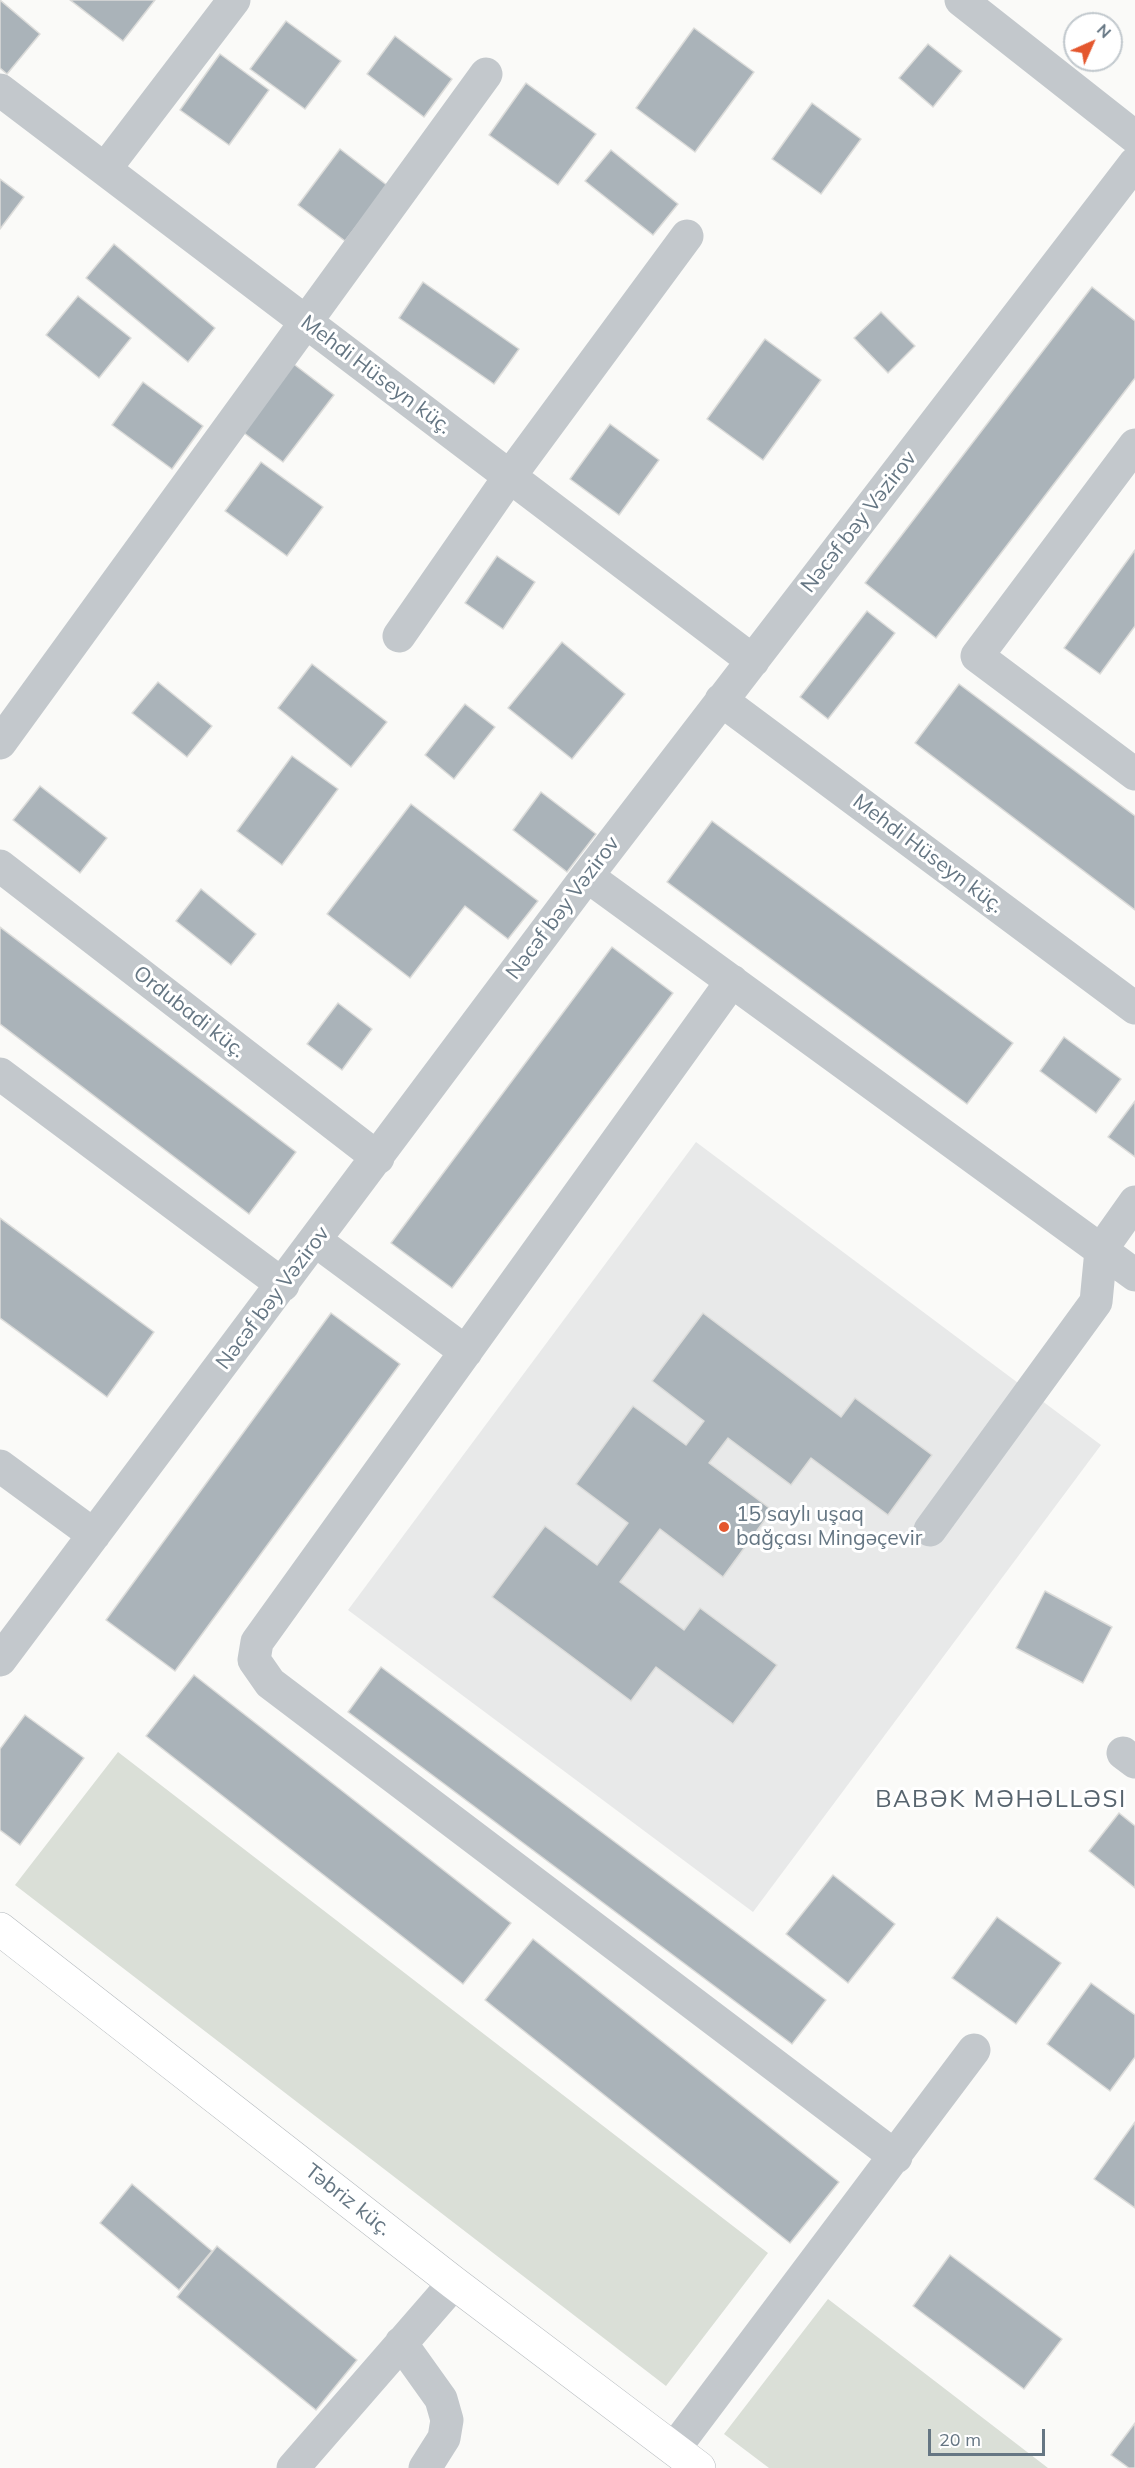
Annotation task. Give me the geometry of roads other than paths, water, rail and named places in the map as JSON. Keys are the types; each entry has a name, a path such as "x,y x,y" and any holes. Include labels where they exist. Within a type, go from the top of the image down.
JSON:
{"main road":[{"name":"Təbriz küç.","path":"0,1929 454,2283 687,2458"}],"street":[{"path":"105,169 234,0"},
{"path":"961,0 1135,137"},
{"path":"0,742 304,321 486,74"},
{"name":"Mehdi Hüseyn küç.","path":"0,90 753,661"},
{"name":"Nəcəf bəy Vəzirov","path":"0,1660 316,1241 587,876 1135,163"},
{"path":"399,636 510,476 687,236"},
{"path":"1135,446 977,656 1135,774"},
{"name":"Mehdi Hüseyn küç.","path":"721,700 1135,1008"},
{"name":"Ordubadi küç.","path":"0,866 378,1158"},
{"path":"587,876 1135,1275"},
{"path":"732,981 257,1642 254,1660 270,1683 896,2157"},
{"path":"0,1074 283,1285"},
{"path":"930,1530 1096,1302 1101,1250 1135,1202"},
{"path":"316,1241 466,1352"},
{"path":"0,1466 94,1535"},
{"path":"687,2458 896,2157 974,2049"},
{"path":"293,2468 454,2283"},
{"path":"401,2343 441,2399 447,2420 444,2438 425,2468"}],"place":[{"name":"15 saylı uşaq bağçası Mingəçevir","path":"724,1527"}],"district":[{"name":"BABƏK MƏHƏLLƏSI","path":"1001,1800"}]}
